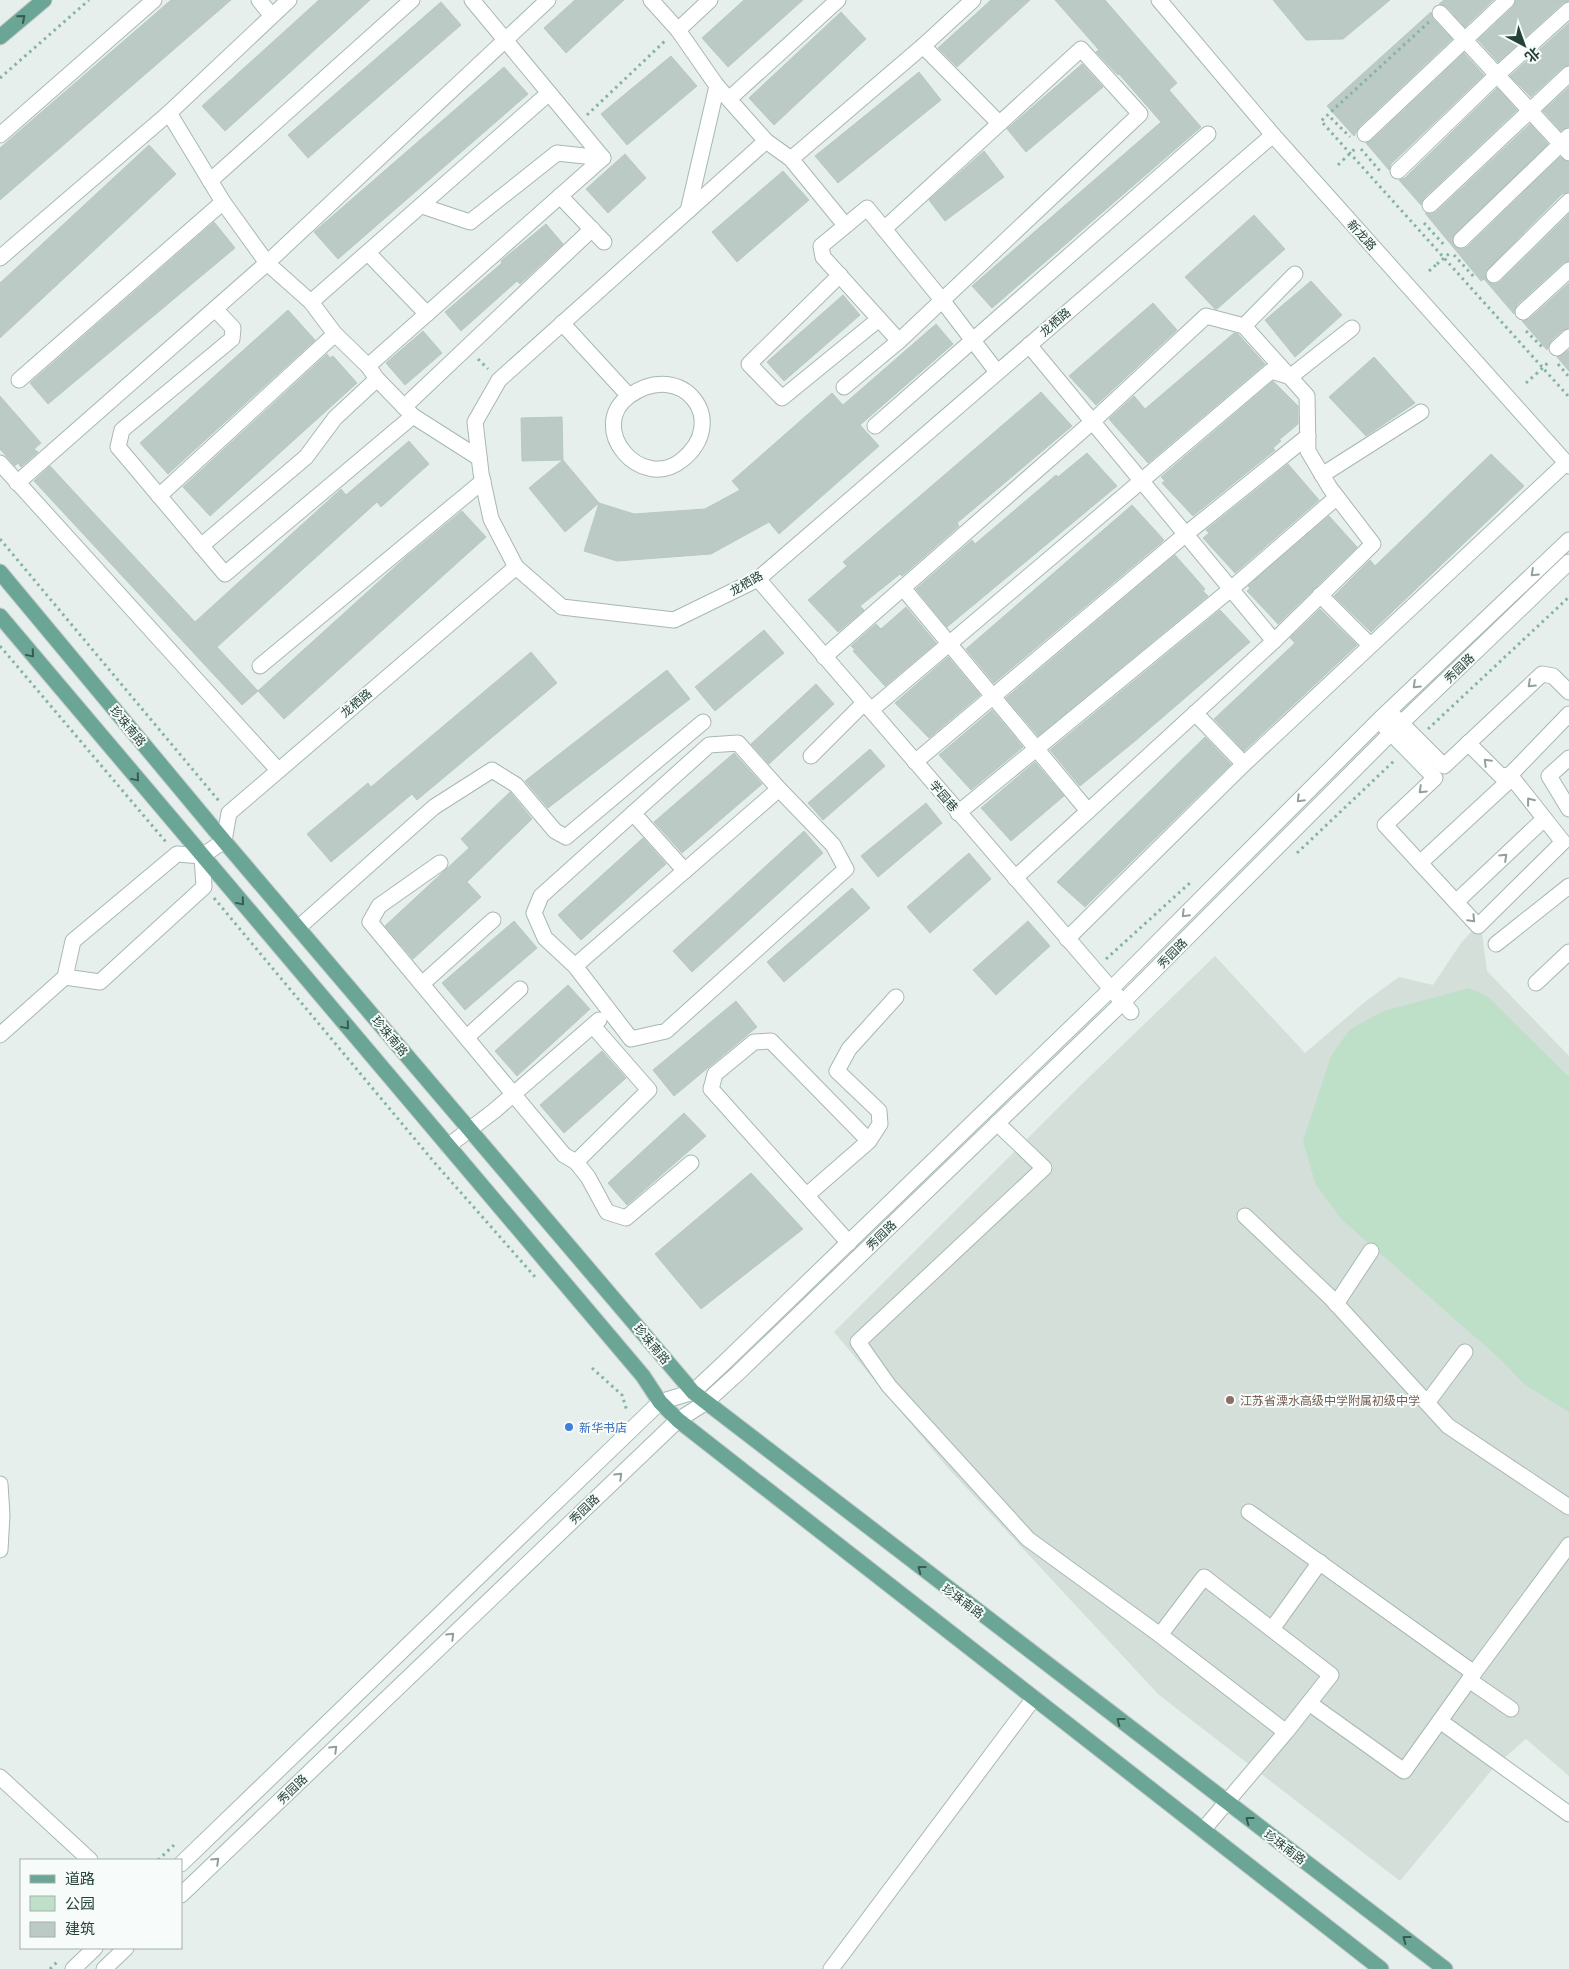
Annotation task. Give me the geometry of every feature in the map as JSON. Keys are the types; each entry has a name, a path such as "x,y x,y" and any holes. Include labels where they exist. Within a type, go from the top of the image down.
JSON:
{"main road":[{"path":"0,37 44,0"},
{"name":"珍珠南路","path":"0,572 224,841 693,1392 1445,1969"},
{"path":"0,616 642,1376 660,1402 678,1420 1381,1969"}],"street":[{"path":"0,135 154,0"},
{"path":"259,0 271,15"},
{"path":"0,258 169,113 289,0"},
{"path":"210,181 412,0"},
{"path":"472,0 603,158"},
{"path":"17,483 267,263 548,0"},
{"path":"651,0 678,30 717,86 766,141 791,159 846,225"},
{"path":"678,30 710,0"},
{"path":"730,100 838,0"},
{"path":"791,159 923,46 972,0"},
{"name":"新龙路","path":"1159,0 1272,135 1568,465"},
{"path":"1365,134 1507,0"},
{"path":"1398,171 1497,75 1569,10"},
{"path":"1440,13 1529,110 1566,144 1461,240"},
{"path":"923,46 999,123"},
{"path":"844,387 899,341 1140,114 1081,48 884,229"},
{"path":"1430,205 1569,74"},
{"path":"688,211 717,86"},
{"path":"311,302 549,93"},
{"path":"169,113 223,202 267,263 311,302 335,334 368,366 377,379 409,411 479,458"},
{"path":"875,426 1208,134"},
{"name":"龙栖路","path":"229,812 516,567 562,607 674,620 758,579 1272,135"},
{"path":"516,567 492,519 483,481 475,422 499,380 766,141"},
{"path":"422,206 470,222 557,153 603,158"},
{"path":"368,366 603,158"},
{"path":"560,196 604,242"},
{"path":"1494,274 1569,201"},
{"path":"19,380 223,202"},
{"path":"899,341 823,258 820,246 867,208 942,300 997,372"},
{"path":"215,308 233,328 232,339 122,430 118,447 225,574 409,411 467,347 592,229"},
{"path":"368,253 427,314"},
{"path":"1523,312 1569,270"},
{"path":"1244,326 1295,274"},
{"path":"840,275 749,364 782,398 879,319"},
{"path":"824,657 1092,422 1206,316 1244,326 1307,396 1308,450 1337,497 1373,544 1274,641 1015,878"},
{"path":"562,323 629,396"},
{"path":"1290,377 1352,328"},
{"path":"159,496 335,334"},
{"path":"1554,355 1569,337"},
{"path":"1029,345 1274,641"},
{"path":"811,756 867,707 949,642 1271,371 1290,377"},
{"path":"201,546 306,457 335,418 377,379"},
{"path":"669,384 681,387 691,396 700,410 703,428 690,453 674,466 665,468 647,468 636,464 619,446 613,430 615,412 619,403 629,396 642,388 669,384"},
{"path":"1322,475 1421,412"},
{"path":"915,762 1186,534 1308,436"},
{"path":"0,463 278,770"},
{"path":"1067,939 1244,764 1370,644 1568,465"},
{"path":"260,666 483,481"},
{"path":"958,813 1231,589 1337,497"},
{"name":"秀园路","path":"182,1863 660,1402 693,1392 1111,989 1384,715 1569,540"},
{"name":"秀园路","path":"182,1894 678,1420 705,1403 997,1124 1127,1008 1396,728 1569,562"},
{"name":"学园巷","path":"758,579 1127,1008"},
{"path":"902,588 949,642 1088,811"},
{"path":"1320,596 1370,644"},
{"path":"1384,715 1418,750 1444,766 1542,674 1553,676 1569,692"},
{"path":"1195,713 1244,764"},
{"path":"1420,863 1511,777 1569,714"},
{"path":"298,928 434,806 492,770 516,785 555,831 566,837 703,722"},
{"path":"738,743 779,789 833,845 846,869 666,1031 631,1040 575,966 545,938 534,913 541,896 709,746 738,743"},
{"path":"1418,750 1435,778 1385,825 1478,926 1563,842 1511,777 1501,776 1468,743"},
{"path":"1569,758 1549,776 1569,809"},
{"path":"575,966 779,789"},
{"path":"0,1035 65,977 73,941 177,854 202,856 224,841 229,812"},
{"path":"633,813 685,870"},
{"path":"1456,902 1544,819"},
{"path":"65,977 100,982 204,887 202,856"},
{"path":"440,863 379,906 370,922 564,1155 576,1162 588,1177 607,1212 626,1218 691,1163"},
{"path":"1496,944 1569,886"},
{"path":"422,984 493,920"},
{"path":"1536,983 1569,952"},
{"path":"467,1037 520,989"},
{"path":"807,1195 869,1141 880,1124 879,1111 837,1071 849,1049 896,997"},
{"path":"448,1146 514,1093 609,1011"},
{"path":"576,1162 649,1090 592,1026"},
{"path":"849,1242 711,1089 715,1074 754,1042 771,1041 869,1141"},
{"path":"997,1124 1044,1168 858,1342 889,1386 1028,1539 1160,1635 1286,1732"},
{"path":"1245,1216 1336,1304 1448,1426 1569,1507"},
{"path":"1336,1304 1371,1251"},
{"path":"1427,1403 1466,1352"},
{"path":"0,1484 2,1515 0,1550"},
{"path":"1249,1512 1320,1562 1471,1676 1511,1709"},
{"path":"1309,1703 1404,1771 1471,1676 1569,1545"},
{"path":"1272,1629 1320,1562"},
{"path":"1160,1635 1204,1577 1331,1675 1286,1732 1225,1801 1203,1830"},
{"path":"831,1969 1034,1698"},
{"path":"1440,1721 1569,1814"},
{"path":"0,1777 89,1859"},
{"path":"73,1969 94,1949"},
{"path":"104,1969 125,1949"}],"path":[{"path":"0,78 89,0"},
{"path":"1440,13 1321,121 1569,397"},
{"path":"575,125 678,30"},
{"path":"1338,165 1357,147"},
{"path":"1429,271 1451,252"},
{"path":"467,347 499,380"},
{"path":"1526,383 1554,355"},
{"path":"0,539 229,812"},
{"path":"0,646 177,854"},
{"path":"204,887 434,1162 539,1282"},
{"path":"592,1368 622,1395 627,1412 623,1419"},
{"path":"159,1859 179,1840"}],"shaded area":[{"name":"江苏省溧水高级中学附属初级中学","path":"1471,932 1482,933 1487,971 1569,1056 1569,1776 1526,1739 1495,1766 1400,1881 1159,1695 948,1468 834,1332 1080,1086 1215,956 1305,1053 1366,1001 1399,977 1433,985 1461,943"}],"green space":[{"path":"1469,988 1487,996 1569,1077 1569,1412 1525,1385 1500,1359 1341,1219 1315,1183 1303,1141 1331,1056 1350,1029 1384,1011"}],"building":[{"path":"171,0 231,0 0,200 0,148"},
{"path":"319,0 370,0 225,131 202,106"},
{"path":"575,0 624,0 566,53 544,28"},
{"path":"744,0 803,0 728,67 702,38"},
{"path":"991,0 1030,0 957,67 938,48"},
{"path":"1055,0 1105,0 1177,83 1169,90 1201,127 992,308 972,286 1161,122 1119,74 1096,52 1099,50"},
{"path":"1273,0 1390,0 1343,39 1306,40"},
{"path":"1444,0 1493,0 1465,27 1447,7 1439,4"},
{"path":"1516,0 1569,1 1563,3 1498,62 1478,40 1513,7"},
{"path":"441,2 461,25 308,158 288,135"},
{"path":"841,12 866,39 774,125 749,98"},
{"path":"1431,12 1433,19 1452,39 1359,127 1354,136 1327,106"},
{"path":"1569,23 1569,65 1563,67 1531,97 1510,76"},
{"path":"1464,53 1484,75 1391,164 1389,170 1366,143 1371,141"},
{"path":"671,56 697,86 627,145 601,114"},
{"path":"1082,64 1103,87 1026,152 1007,129"},
{"path":"504,67 528,94 338,259 314,232"},
{"path":"919,72 941,100 838,183 815,156"},
{"path":"1569,87 1569,127 1561,131 1543,111"},
{"path":"1497,88 1517,110 1424,198 1421,205 1399,180 1405,178"},
{"path":"1530,124 1548,144 1452,238 1455,247 1463,249 1467,247 1560,157 1569,162 1569,192 1562,194 1485,272 1488,282 1496,284 1500,282 1569,214 1569,261 1563,263 1517,305 1514,314 1484,279 1481,281 1425,213 1432,214 1436,212"},
{"path":"149,145 176,174 0,338 0,283"},
{"path":"984,151 1004,177 945,221 929,200"},
{"path":"625,154 646,178 608,213 586,189"},
{"path":"783,171 809,200 737,262 712,232"},
{"path":"1254,215 1285,249 1215,309 1185,277"},
{"path":"214,222 235,248 48,404 30,383"},
{"path":"546,224 563,244 520,284 517,281 461,331 445,312 502,263 501,261"},
{"path":"1311,281 1342,315 1295,357 1265,320"},
{"path":"1569,283 1569,328 1563,330 1551,341 1547,350 1522,321 1529,319"},
{"path":"843,295 860,315 784,381 767,362"},
{"path":"1153,303 1177,330 1096,405 1069,376"},
{"path":"288,310 315,340 168,474 140,443"},
{"path":"936,324 953,344 860,425 879,446 779,534 769,522 711,554 617,561 584,551 599,503 634,514 705,509 740,490 732,481 832,393 843,405"},
{"path":"423,331 442,353 405,385 386,363"},
{"path":"1234,333 1238,334 1265,364 1148,463 1109,419 1134,396 1145,409"},
{"path":"1569,350 1569,371 1557,357"},
{"path":"327,354 330,358 333,356 357,383 210,516 183,487"},
{"path":"1374,357 1415,403 1366,436 1329,397"},
{"path":"1273,381 1298,406 1298,424 1279,440 1281,441 1273,448 1275,450 1193,516 1162,483 1165,481 1161,477"},
{"path":"1041,392 1072,426 957,523 959,526 902,576 900,574 860,606 864,610 838,632 808,600 847,566 843,562"},
{"path":"0,396 41,443 34,449 38,452 21,467 18,463 15,466 0,449"},
{"path":"562,417 563,460 522,461 521,418"},
{"path":"409,441 429,464 381,507 377,502 217,647 258,691 242,705 34,481 50,466 195,622 341,489 346,495"},
{"path":"1087,453 1117,486 947,627 916,589 972,540 975,544 1056,475 1058,477"},
{"path":"1491,454 1524,486 1371,632 1334,596 1370,560 1375,566"},
{"path":"563,460 599,503 565,532 529,488"},
{"path":"1288,464 1319,500 1235,573 1203,538 1209,533 1206,530"},
{"path":"1132,505 1164,540 994,683 966,649"},
{"path":"462,511 486,537 284,719 258,691 406,557"},
{"path":"1329,516 1357,547 1278,624 1247,591 1250,588 1248,586"},
{"path":"1175,555 1205,589 1203,591 1208,596 1038,736 1006,698"},
{"path":"906,607 936,643 885,686 853,651 855,650 851,646 876,624 881,629"},
{"path":"1320,609 1357,645 1244,751 1214,719 1295,643 1290,638"},
{"path":"1220,610 1250,642 1080,786 1050,750"},
{"path":"764,630 784,653 715,711 695,687"},
{"path":"531,652 557,683 417,800 412,794 331,862 307,834 368,783 371,787"},
{"path":"948,657 980,695 929,738 895,703"},
{"path":"667,670 690,699 548,808 525,781"},
{"path":"816,684 834,704 769,764 751,744"},
{"path":"992,710 1023,747 971,790 939,755"},
{"path":"1205,737 1231,764 1085,907 1057,882"},
{"path":"870,749 885,766 823,820 808,803"},
{"path":"734,753 762,784 682,853 654,822"},
{"path":"1035,762 1064,796 1011,841 981,808"},
{"path":"510,792 532,819 467,882 481,897 413,959 385,926 469,848 461,839"},
{"path":"926,803 942,823 878,877 861,856"},
{"path":"804,831 823,853 692,972 673,951"},
{"path":"643,838 666,864 581,940 558,915"},
{"path":"969,853 991,879 930,933 907,907"},
{"path":"852,888 870,908 784,982 767,962"},
{"path":"514,921 537,948 465,1010 442,983"},
{"path":"1028,921 1050,946 996,995 973,970"},
{"path":"568,985 590,1009 517,1076 495,1051"},
{"path":"736,1001 757,1027 674,1096 653,1070"},
{"path":"602,1051 626,1078 564,1133 540,1105"},
{"path":"684,1113 706,1136 627,1205 608,1183"},
{"path":"751,1173 803,1229 701,1309 655,1254"}],"place":[{"name":"江苏省溧水高级中学附属初级中学","path":"1230,1400"},
{"name":"新华书店","path":"569,1427"}]}
